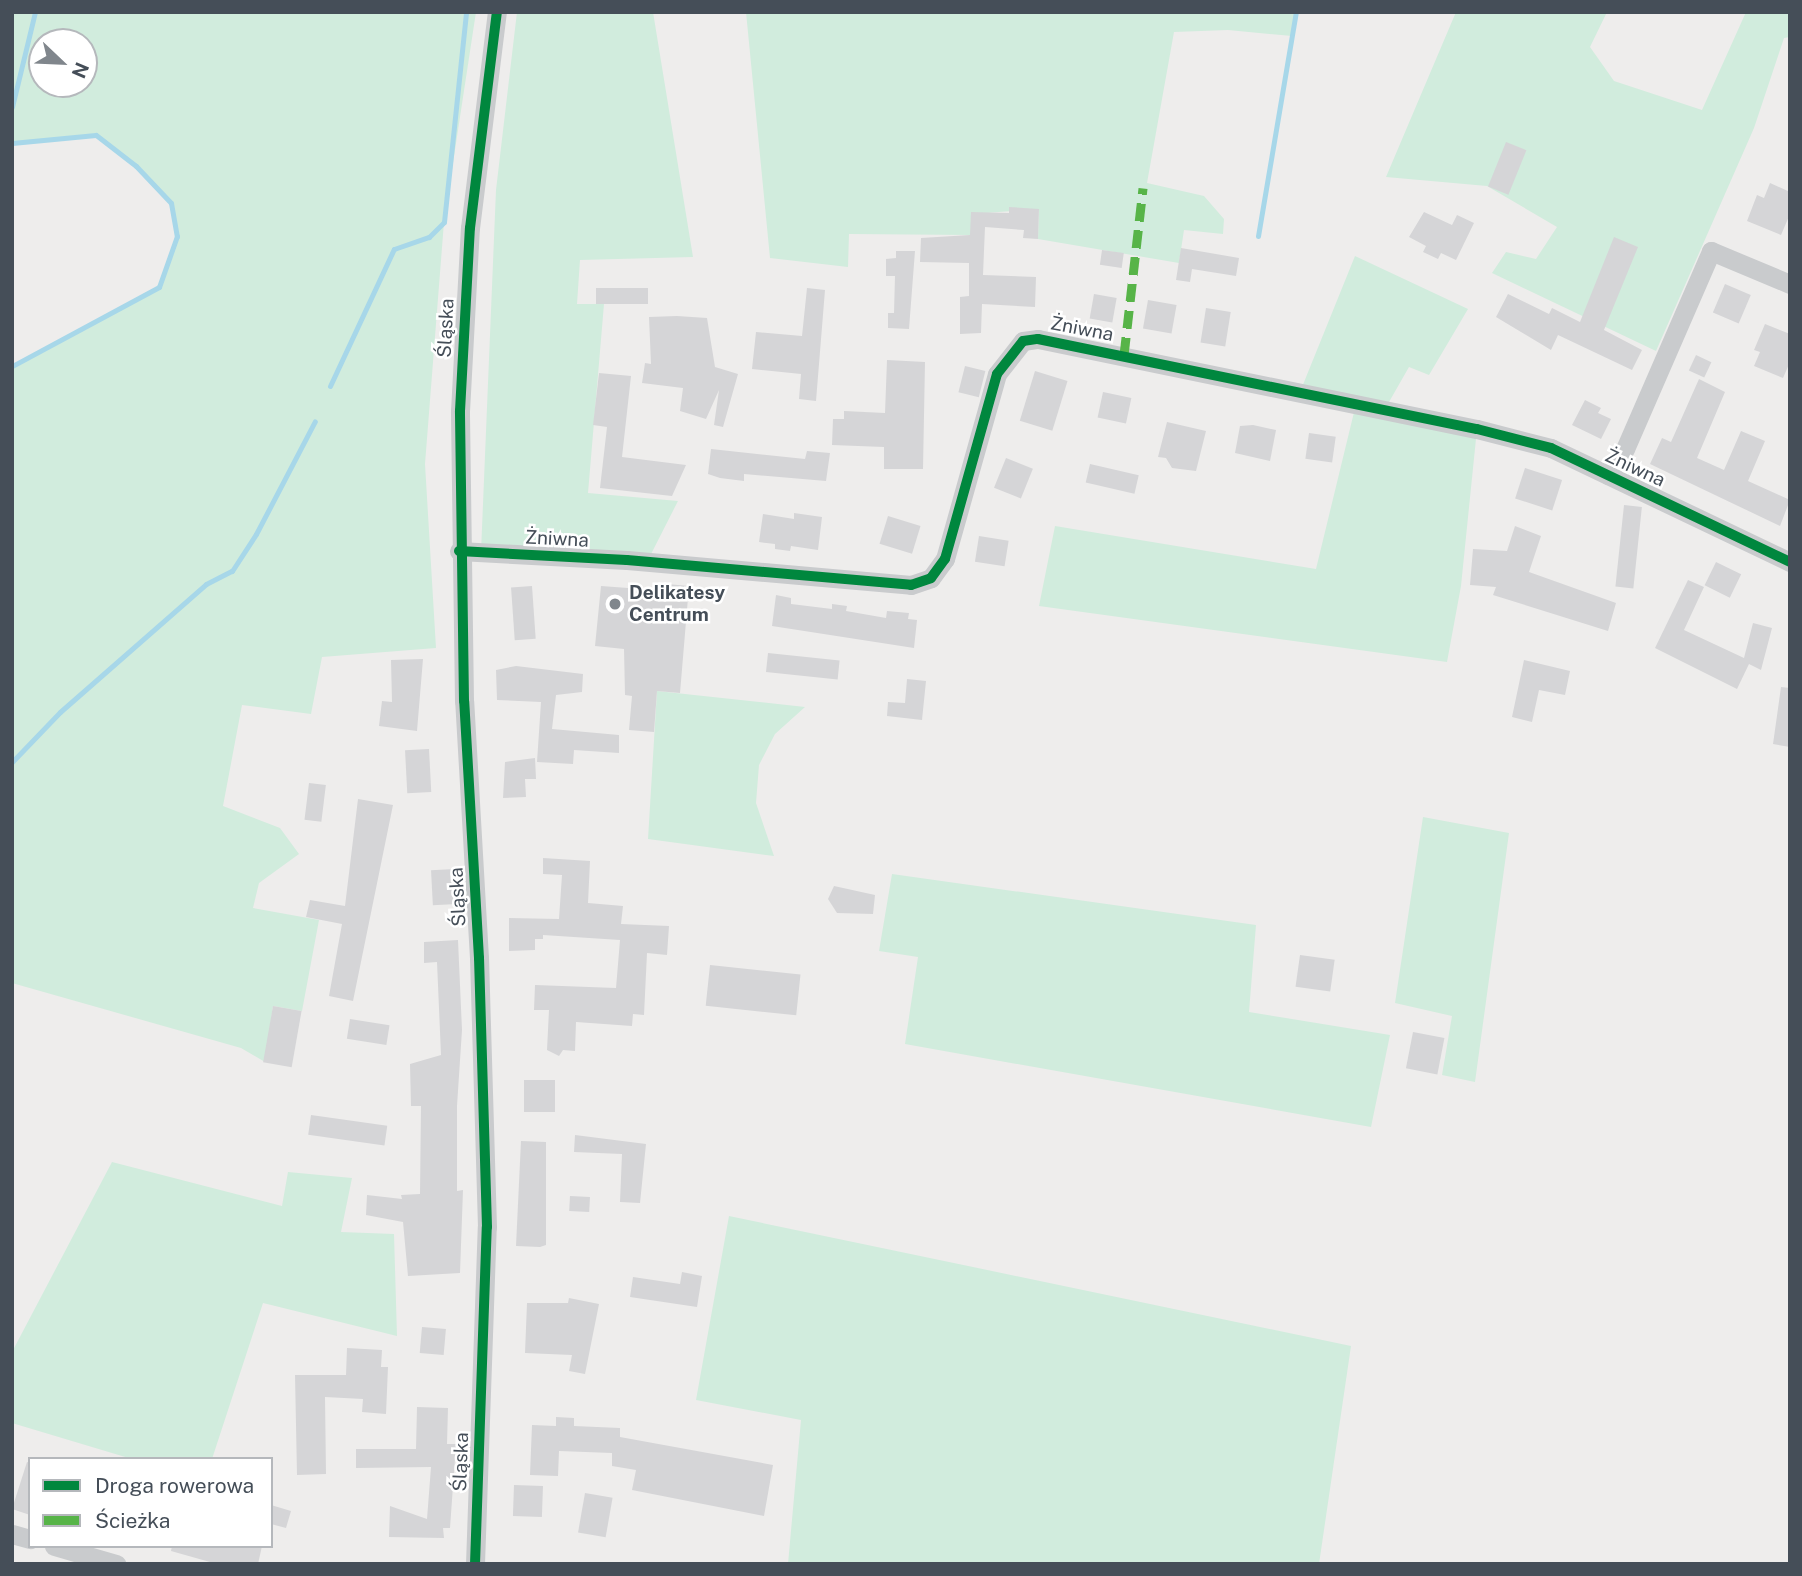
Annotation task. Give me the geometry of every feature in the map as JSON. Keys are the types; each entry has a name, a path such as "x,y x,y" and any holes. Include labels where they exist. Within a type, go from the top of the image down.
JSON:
{"street":[{"name":"Śląska","path":"475,1564 486,1214 459,551 460,401 470,228 497,12"},
{"name":"Żniwna","path":"1608,475 1625,449 1711,251 1790,284"},
{"name":"Żniwna","path":"459,551 626,560 911,585 931,578 945,558 998,374 1023,341 1038,339 1477,429 1551,448 1790,562"},
{"path":"61,1548 116,1564"}],"green space":[{"path":"12,12 476,12 444,222 425,464 436,648 322,657 311,714 242,705 223,806 280,828 299,854 259,883 253,908 319,920 302,1011 273,1006 265,1062 241,1048 12,983 12,366 159,287 177,236 171,203 136,166 96,135 12,143"},
{"path":"517,12 653,12 693,257 580,260 577,304 604,304 588,493 678,501 647,562 481,552 496,190"},
{"path":"746,12 1296,12 1292,36 1228,30 1174,32 1147,183 1204,196 1224,219 1223,234 1184,230 1179,263 1038,239 1039,209 986,213 970,235 849,234 848,267 770,258"},
{"path":"1456,12 1607,12 1590,47 1614,81 1702,110 1746,12 1790,12 1790,37 1784,38 1754,128 1656,351 1492,273 1506,252 1536,259 1557,227 1487,186 1386,177"},
{"path":"1355,256 1468,309 1429,375 1409,367 1385,409 1477,429 1461,586 1447,662 1039,606 1055,526 1316,569 1356,404 1300,392"},
{"path":"657,691 805,707 775,734 759,765 756,803 774,856 648,839"},
{"path":"1423,817 1509,833 1475,1082 1442,1075 1452,1016 1395,1003"},
{"path":"892,874 1256,925 1249,1012 1390,1035 1371,1127 905,1044 918,957 879,951"},
{"path":"112,1162 282,1206 288,1172 352,1178 341,1232 394,1234 397,1336 263,1303 213,1457 125,1457 12,1423 12,1352"},
{"path":"729,1216 1351,1346 1319,1564 788,1564 801,1420 696,1400"}],"building":[{"path":"1506,142 1526,150 1508,195 1488,187"},
{"path":"1770,183 1790,192 1790,214 1781,235 1747,221 1757,195 1764,198"},
{"path":"1009,207 1039,209 1038,239 1023,238 1024,230 985,227 983,275 1036,277 1035,307 982,304 981,333 960,334 960,297 969,296 969,263 920,262 921,238 970,235 971,212 1009,213"},
{"path":"1424,212 1452,225 1457,215 1474,223 1456,260 1441,253 1438,259 1423,252 1426,246 1409,237"},
{"path":"1614,237 1638,247 1604,330 1642,350 1632,370 1558,335 1551,350 1496,317 1508,294 1549,314 1552,308 1580,322"},
{"path":"1181,248 1239,258 1236,276 1192,269 1190,282 1176,280"},
{"path":"1102,250 1124,253 1122,268 1100,265"},
{"path":"896,251 915,251 909,329 888,328 888,313 894,313 895,276 886,276 886,259 896,258"},
{"path":"1725,284 1751,295 1739,323 1713,313"},
{"path":"596,288 648,288 648,304 596,304"},
{"path":"807,288 825,290 816,401 799,399 801,374 752,369 756,332 802,336"},
{"path":"1094,294 1117,298 1112,323 1090,319"},
{"path":"1148,300 1177,305 1172,334 1143,329"},
{"path":"1206,308 1231,312 1225,346 1201,343"},
{"path":"649,317 707,318 715,367 738,374 723,427 714,425 719,390 706,419 680,411 683,388 642,383 645,363 651,364"},
{"path":"1765,324 1790,334 1790,362 1783,378 1754,366 1760,352 1754,350"},
{"path":"1696,355 1711,362 1704,378 1689,370"},
{"path":"887,360 925,362 923,469 884,469 884,447 832,445 833,419 844,419 844,411 885,413"},
{"path":"965,366 985,371 979,397 958,392"},
{"path":"1035,371 1068,381 1052,431 1020,421"},
{"path":"599,373 631,376 622,457 686,465 672,496 600,488 607,427 593,425"},
{"path":"1699,379 1725,392 1697,458 1724,470 1741,431 1765,441 1748,481 1790,500 1780,526 1650,464 1662,438 1671,442"},
{"path":"1103,392 1131,398 1126,423 1098,417"},
{"path":"1585,400 1601,408 1598,413 1611,419 1601,439 1572,425"},
{"path":"1167,422 1206,431 1196,471 1172,468 1166,458 1158,457"},
{"path":"1253,425 1276,430 1270,461 1235,453 1240,426"},
{"path":"1309,433 1336,437 1332,463 1305,459"},
{"path":"711,449 805,459 807,451 830,453 826,481 744,474 744,481 720,478 708,474"},
{"path":"1006,458 1033,469 1021,499 994,488"},
{"path":"1090,464 1139,475 1134,494 1086,483"},
{"path":"1525,468 1562,480 1552,510 1515,498"},
{"path":"1624,505 1642,507 1633,588 1615,587"},
{"path":"794,513 822,517 818,550 791,546 790,551 775,549 775,544 759,542 763,514 794,519"},
{"path":"888,516 921,526 912,554 880,544"},
{"path":"1515,526 1541,536 1529,572 1616,603 1608,631 1493,595 1496,587 1470,585 1473,549 1507,551"},
{"path":"979,536 1009,541 1005,566 975,562"},
{"path":"1716,562 1741,574 1730,598 1705,585"},
{"path":"1688,580 1704,587 1684,630 1744,658 1753,623 1772,628 1761,670 1749,664 1737,689 1655,648"},
{"path":"656,583 689,586 680,693 657,691 654,732 629,730 632,696 625,695 624,649 595,646 601,586 655,590"},
{"path":"532,586 536,639 515,640 511,587"},
{"path":"776,595 791,598 791,604 832,609 832,604 847,606 846,611 886,618 887,611 909,613 908,619 917,620 914,648 772,626"},
{"path":"768,653 840,661 838,679 766,672"},
{"path":"423,659 417,731 379,726 382,701 392,702 391,660"},
{"path":"1524,660 1570,671 1565,695 1539,690 1532,722 1512,717"},
{"path":"516,666 583,674 582,692 556,695 552,729 619,735 619,753 574,750 573,764 537,762 541,702 497,700 496,670"},
{"path":"907,679 926,681 922,720 887,716 888,702 905,703"},
{"path":"1781,687 1790,688 1790,747 1773,744"},
{"path":"429,749 431,792 407,793 405,750"},
{"path":"535,758 536,779 525,779 526,797 503,798 505,762"},
{"path":"309,783 326,785 321,822 304,820"},
{"path":"358,799 393,805 353,1001 329,996 342,924 306,917 310,900 345,906"},
{"path":"543,858 590,861 588,903 623,906 621,924 669,926 667,955 647,953 644,1015 633,1014 632,1026 576,1022 575,1051 563,1050 559,1056 547,1050 549,1010 534,1010 535,985 616,988 620,940 543,935 543,939 535,939 535,950 509,951 509,918 559,919 562,875 543,874"},
{"path":"455,869 457,904 433,905 431,870"},
{"path":"834,886 875,895 873,914 837,913 828,899"},
{"path":"458,940 462,1030 457,1106 457,1191 463,1190 460,1273 408,1276 403,1222 366,1215 367,1195 402,1199 401,1195 420,1194 421,1106 411,1106 410,1064 441,1055 437,962 424,963 424,942"},
{"path":"1300,955 1335,960 1330,992 1296,987"},
{"path":"710,965 801,975 796,1015 706,1006"},
{"path":"273,1006 302,1011 292,1067 263,1062"},
{"path":"350,1019 390,1025 386,1045 347,1039"},
{"path":"1413,1032 1444,1038 1437,1074 1406,1068"},
{"path":"524,1080 555,1080 555,1112 524,1112"},
{"path":"311,1115 387,1126 384,1146 308,1135"},
{"path":"575,1135 646,1144 640,1203 620,1202 622,1154 574,1152"},
{"path":"521,1141 546,1142 546,1245 540,1247 516,1246"},
{"path":"570,1196 590,1197 589,1212 569,1211"},
{"path":"682,1272 702,1276 697,1307 630,1297 633,1277 680,1284"},
{"path":"569,1298 599,1304 585,1374 569,1371 572,1355 525,1353 527,1303 568,1303"},
{"path":"422,1327 446,1329 444,1355 420,1353"},
{"path":"347,1348 382,1350 381,1367 388,1367 386,1414 362,1412 363,1399 325,1397 326,1474 297,1475 295,1375 346,1375"},
{"path":"417,1407 448,1408 447,1444 456,1444 450,1528 443,1528 444,1538 389,1537 390,1506 427,1519 431,1467 356,1468 356,1449 416,1449"},
{"path":"556,1417 574,1418 574,1426 620,1428 620,1437 773,1465 764,1516 632,1490 636,1470 612,1466 612,1453 559,1451 558,1476 530,1475 532,1425 556,1426"},
{"path":"27,1462 28,1514 12,1509"},
{"path":"514,1485 543,1486 542,1517 513,1516"},
{"path":"585,1493 613,1498 606,1537 578,1532"},
{"path":"273,1506 291,1511 286,1528 273,1525"},
{"path":"172,1548 262,1548 258,1564 217,1564 171,1551"}],"waterway":[{"path":"12,107 35,12"},
{"path":"330,386 394,249 429,237 444,222 466,12"},
{"path":"1258,236 1296,12"},
{"path":"12,143 96,135 136,166 171,203 177,236 159,287 12,366"},
{"path":"12,762 60,712 206,584 232,571 256,534 315,421"}],"marked path":[{"path":"1124,355 1143,188"}],"cycle path":[{"path":"475,1564 487,1227 479,958 464,701 460,411 470,228 497,12"},
{"path":"459,551 627,560 911,585 931,578 945,559 997,374 1023,341 1038,339 1477,429 1551,448 1790,562"}],"place":[{"name":"Delikatesy Centrum","path":"615,604"}]}
